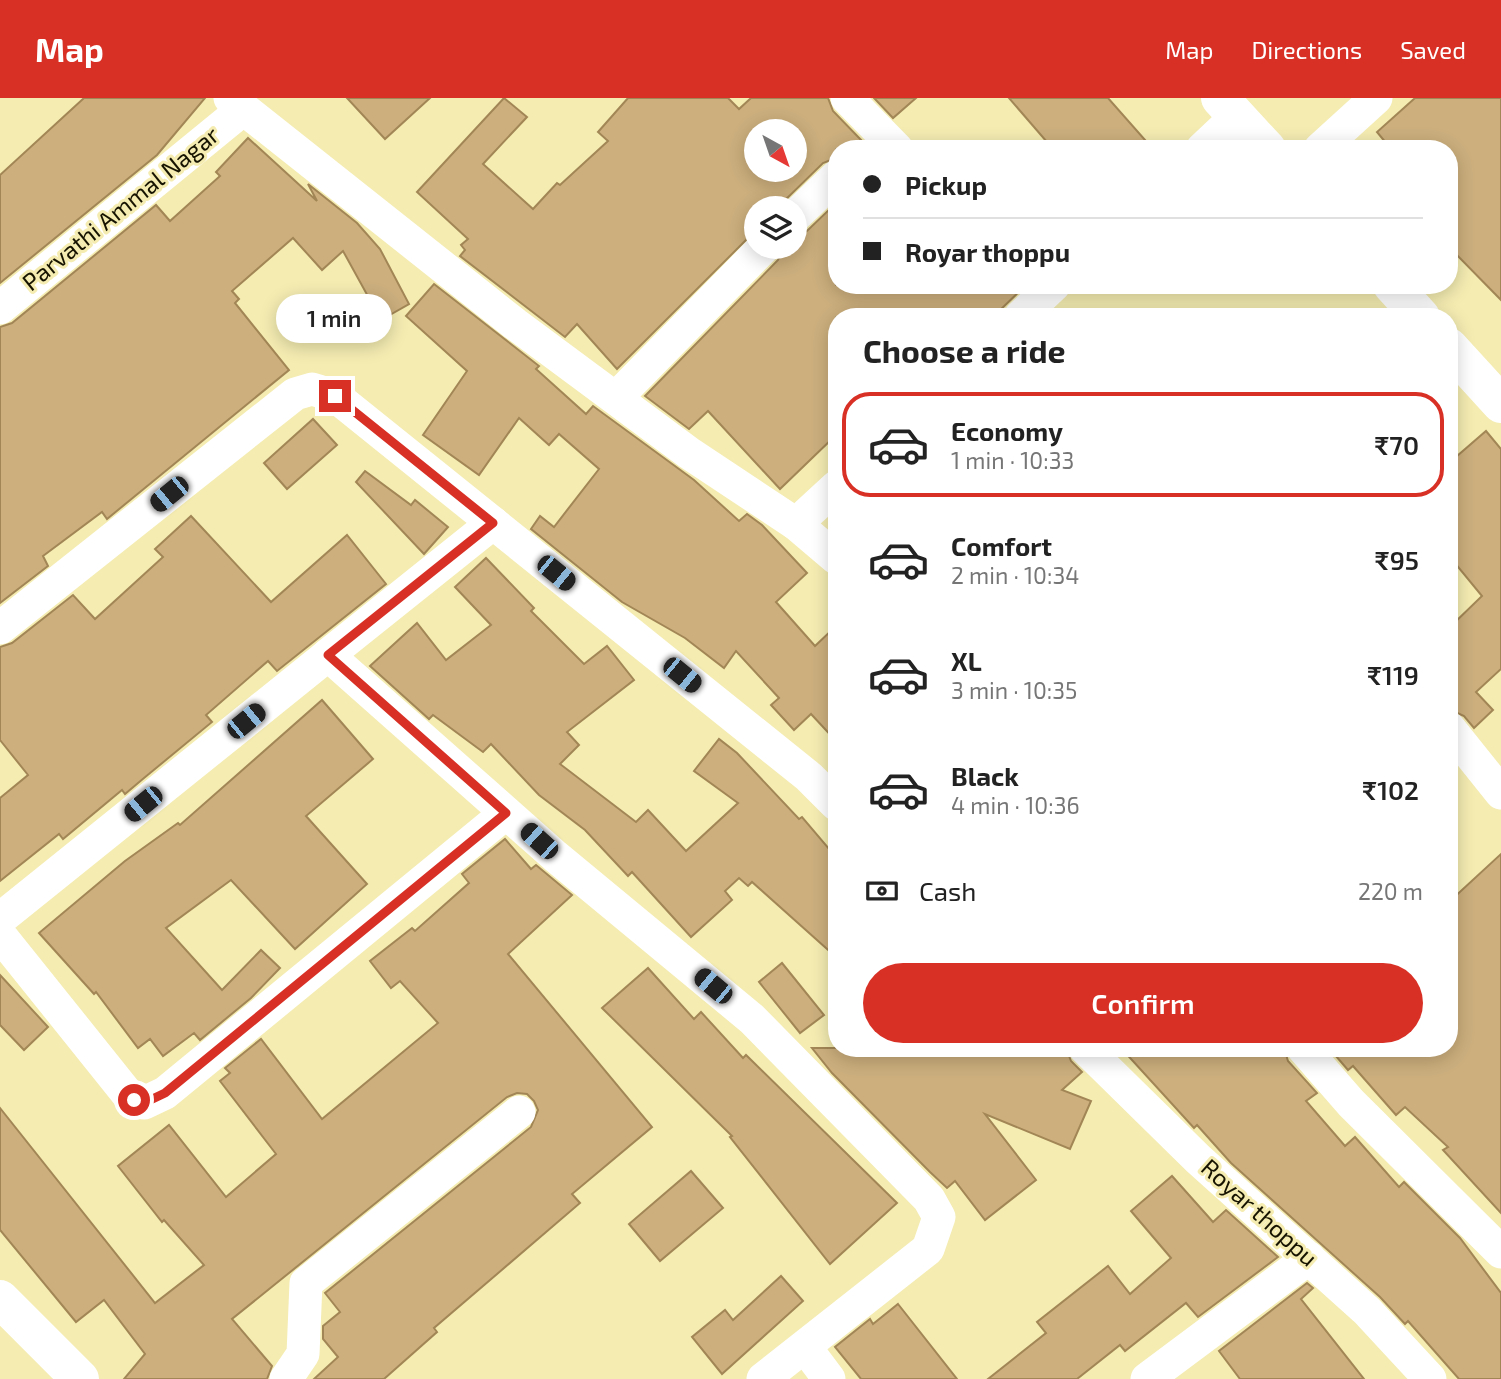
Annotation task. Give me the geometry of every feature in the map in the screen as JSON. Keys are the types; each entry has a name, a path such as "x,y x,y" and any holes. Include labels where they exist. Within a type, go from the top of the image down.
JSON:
{"main road":[{"path":"1228,107 1259,140"},
{"path":"1400,294 1413,308"},
{"path":"1458,357 1501,404"},
{"path":"0,1298 80,1379"}],"street":[{"path":"847,98 879,140"},
{"path":"1330,140 1376,98"},
{"path":"236,104 515,324 689,453 796,524 828,551"},
{"name":"Parvathi Ammal Nagar","path":"0,308 236,104"},
{"path":"1208,140 1228,107"},
{"path":"807,205 828,185"},
{"path":"616,398 752,259"},
{"path":"0,628 295,394 312,389 335,396 809,777 828,796"},
{"path":"796,524 828,494"},
{"path":"0,919 493,523"},
{"path":"328,655 506,813 752,1019 929,1199 939,1217 928,1249 763,1379"},
{"path":"1458,739 1501,793"},
{"path":"0,935 129,1096 144,1103 165,1093 506,813"},
{"name":"Royar thoppu","path":"1095,1057 1198,1158 1367,1311 1430,1379"},
{"path":"1311,1057 1351,1102 1501,1252"},
{"path":"286,1379 303,1354 306,1283 519,1112"},
{"path":"1147,1379 1309,1258"},
{"path":"804,1347 828,1379"}],"building":[{"path":"84,98 205,98 157,155 0,283 0,175"},
{"path":"347,98 430,98 385,139"},
{"path":"504,98 527,117 483,164 533,209 557,183 560,185 608,141 598,132 628,98 728,98 739,109 751,98 828,98 833,111 861,140 828,140 828,161 807,179 807,119 744,119 744,182 804,182 789,196 744,196 744,242 617,369 577,324 565,337 460,256 465,250 461,245 468,239 417,192"},
{"path":"874,98 916,98 893,118"},
{"path":"1009,98 1108,98 1145,140 1045,140"},
{"path":"1415,98 1501,98 1501,300 1458,256 1458,140 1384,140 1377,132"},
{"path":"248,138 317,201 308,184 357,223 380,249 409,304 381,320 343,251 322,270 293,238 232,291 239,299 235,303 289,370 107,519 102,512 43,556 48,566 0,603 0,327 12,323 156,205 170,221 220,176 216,172"},
{"path":"828,211 828,294 1017,294 1002,308 828,308 828,443 780,489 708,411 689,429 645,396 778,260 807,259 807,231"},
{"path":"434,284 539,366 536,369 586,414 593,406 694,480 739,521 747,514 762,525 807,573 776,602 815,646 828,634 828,732 811,714 794,730 771,705 779,698 736,651 724,668 685,638 622,602 531,529 540,516 554,527 599,469 559,434 549,445 519,418 479,475 423,435 467,371 406,316"},
{"path":"313,419 337,445 287,489 264,463"},
{"path":"1486,431 1501,449 1501,669 1476,692 1493,710 1474,728 1458,713 1458,619 1482,596 1458,567 1458,455"},
{"path":"365,471 411,505 415,500 448,527 424,554 356,482"},
{"path":"191,516 271,602 347,535 386,584 277,671 268,661 206,715 212,722 125,794 122,790 63,839 59,834 0,881 0,798 28,775 0,740 0,647 12,643 73,595 95,619 163,557 155,549"},
{"path":"486,558 534,608 531,611 584,664 607,646 634,680 567,732 579,745 560,764 636,822 648,810 686,851 738,803 694,771 719,739 737,753 799,819 802,817 828,848 828,950 752,882 748,886 739,878 725,891 732,900 691,937 632,872 628,876 585,830 539,795 491,744 483,752 433,715 429,719 370,666 417,623 446,660 491,625 455,587"},
{"path":"322,700 373,759 306,816 367,884 295,949 231,880 166,928 222,990 261,950 280,968 251,998 200,1040 194,1033 163,1056 150,1039 138,1048 96,992 94,994 39,933 125,861 178,823 180,825"},
{"path":"505,839 531,869 536,865 572,895 508,954 652,1127 572,1194 580,1203 434,1328 437,1332 384,1379 314,1379 338,1357 323,1339 323,1326 340,1312 325,1293 531,1127 538,1110 527,1094 517,1093 507,1097 232,1319 272,1366 267,1379 124,1379 145,1354 104,1300 76,1322 0,1230 0,1108 155,1303 204,1265 164,1220 162,1222 118,1166 169,1125 226,1197 276,1154 220,1081 230,1073 225,1068 261,1039 322,1119 438,1023 400,981 391,988 370,961 412,928 415,931 469,883 462,874"},
{"path":"1501,854 1501,1213 1443,1150 1448,1147 1405,1107 1396,1115 1353,1066 1348,1070 1337,1057 1458,1057 1458,894"},
{"path":"782,963 824,1015 800,1033 759,982"},
{"path":"648,968 694,1019 701,1012 743,1058 746,1055 897,1203 830,1264 730,1137 732,1136 602,1008"},
{"path":"0,975 48,1027 24,1050 0,1025"},
{"path":"812,1048 828,1048 828,1057 1069,1057 1082,1072 1062,1090 1091,1101 1070,1149 985,1114 1036,1180 985,1220 955,1181 947,1188 832,1073"},
{"path":"1129,1057 1287,1057 1317,1093 1306,1101 1345,1146 1355,1137 1399,1187 1404,1182 1460,1238 1501,1293 1501,1379 1459,1379 1408,1321 1405,1324 1380,1297 1231,1163 1197,1125 1194,1128"},
{"path":"691,1171 723,1208 660,1261 629,1224"},
{"path":"1172,1176 1213,1222 1226,1210 1278,1257 1198,1317 1186,1303 1125,1351 1120,1345 1077,1379 988,1379 1046,1333 1037,1322 1108,1266 1130,1294 1171,1258 1131,1211"},
{"path":"781,1276 803,1301 722,1374 692,1337 725,1310 733,1320"},
{"path":"1307,1283 1313,1288 1301,1299 1364,1379 1240,1379 1219,1351"},
{"path":"898,1304 957,1379 861,1379 835,1347 870,1319 873,1324"}],"route":[{"path":"134,1100 144,1103 165,1093 506,813 328,655 493,523 335,396"}]}
